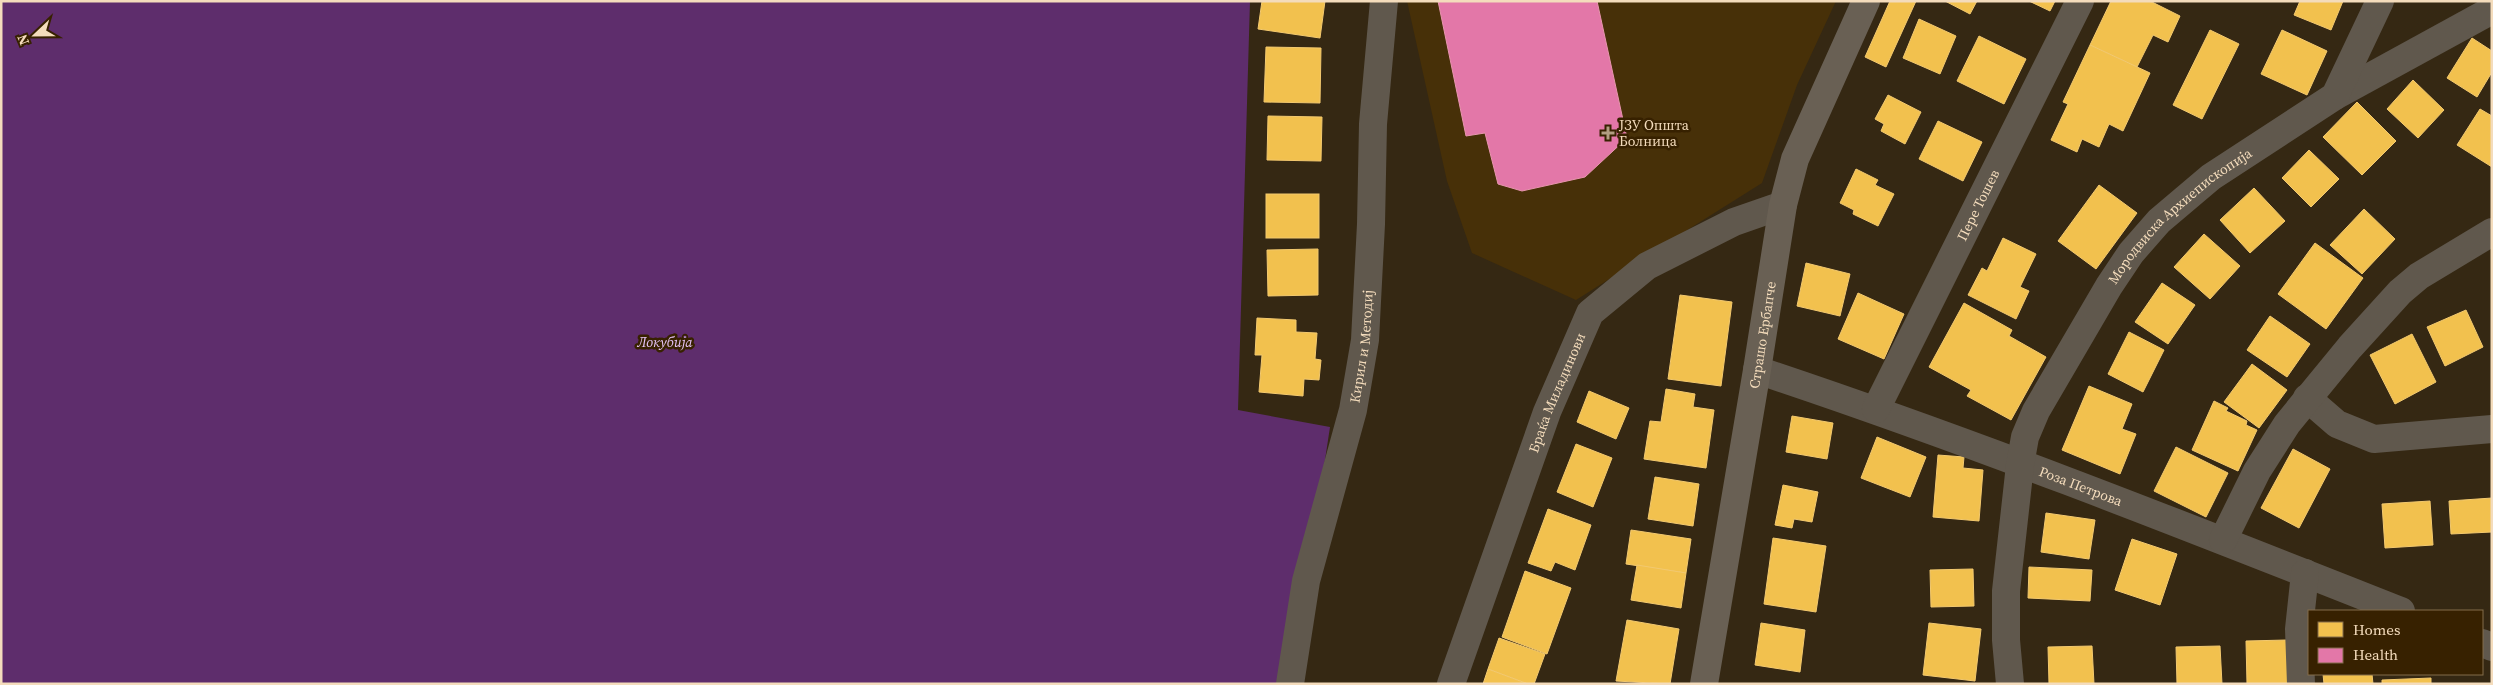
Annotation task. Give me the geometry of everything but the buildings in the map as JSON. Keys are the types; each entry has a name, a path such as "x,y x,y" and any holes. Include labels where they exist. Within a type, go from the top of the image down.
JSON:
{"main road":[{"name":"Страшо Ербапче","path":"1704,684 1757,370 1782,205 1795,159 1866,1"}],"street":[{"name":"Кирил и Методиј","path":"1290,684 1306,581 1352,410 1365,340 1371,224 1373,124 1384,1"},
{"name":"Пере Тошев","path":"1876,409 2080,1"},
{"path":"2335,96 2380,1"},
{"name":"Мородвиска Архиепископија","path":"2010,684 2006,640 2006,591 2020,465 2025,437 2036,411 2109,286 2132,253 2159,221 2211,177 2335,96 2492,10"},
{"name":"Браќа Миладинови","path":"1451,684 1547,412 1590,313 1647,266 1734,222 1782,205"},
{"path":"2223,540 2257,471 2307,398 2400,292 2426,271 2492,232"},
{"name":"Роза Петрова","path":"1757,370 1876,409 2020,465 2223,540 2398,610"},
{"path":"2307,398 2337,424 2374,439 2397,439 2445,431 2492,429"},
{"path":"2302,684 2299,629 2305,573"}],"shaded area":[{"name":"ЈЗУ Општа Болница","path":"1407,1 1836,1 1797,85 1762,183 1576,300 1472,253 1447,181"}],"green space":[{"name":"Локубија","path":"1,1 1250,1 1238,410 1330,427 1291,684 1,684"}],"place":[{"name":"ЈЗУ Општа Болница","path":"1608,133"}]}
